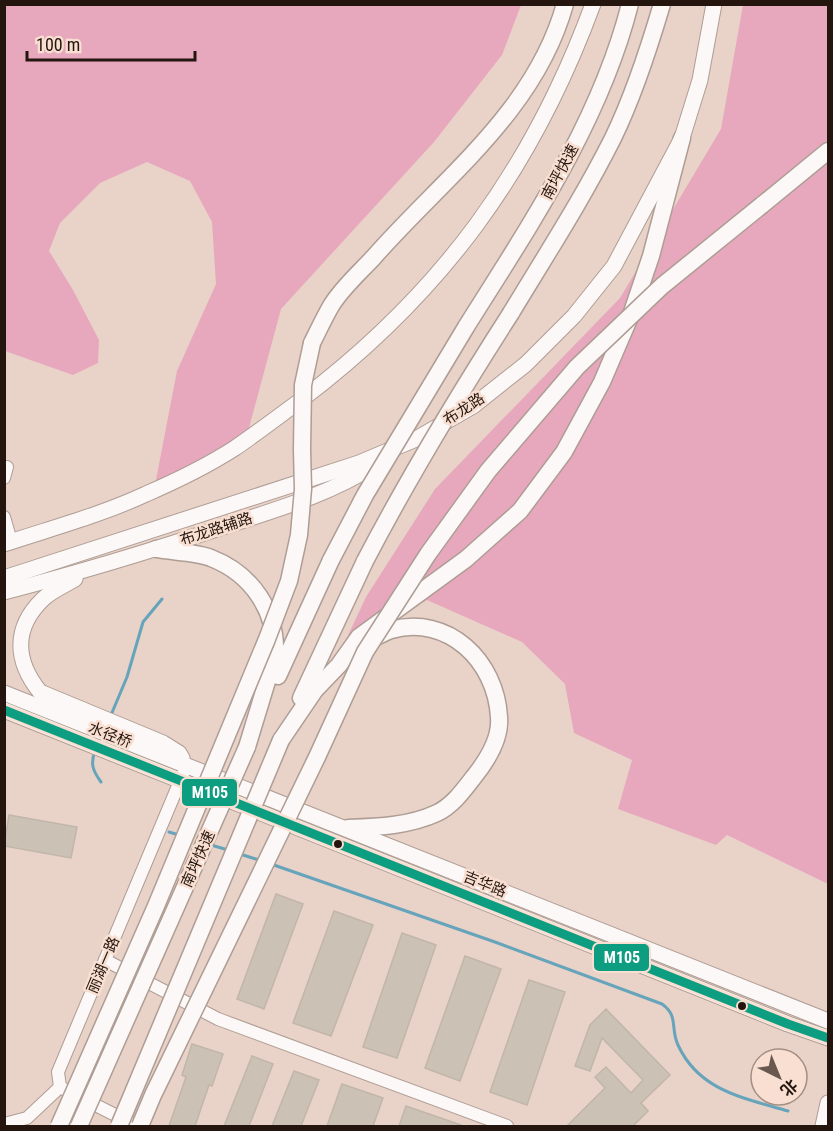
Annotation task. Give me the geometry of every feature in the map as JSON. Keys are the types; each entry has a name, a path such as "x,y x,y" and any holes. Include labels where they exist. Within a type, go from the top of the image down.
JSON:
{"highway":[{"path":"59,1126 156,906 289,581 299,535 303,489 303,385 312,343 332,304 384,244 448,181 512,109 546,52 561,20 565,4"},
{"name":"南坪快速","path":"80,1126 331,560 365,495 466,327 540,210 582,130 620,41 630,4"},
{"name":"南坪快速","path":"119,1126 281,740 365,561 401,492 450,408 569,218 613,137 652,40 662,4"},
{"path":"339,665 359,637 466,559 520,511 564,452 602,381 632,312 651,256 682,138"},
{"path":"138,1126 317,757 365,652 428,554 488,471 577,367 662,286 828,151"},
{"path":"156,549 210,557 245,578 263,600 276,641 275,655 247,747"},
{"path":"281,740 315,690 339,665 366,642 390,630 415,627 442,632 465,645 485,667 494,690 500,718 495,742 481,768 460,795 439,812 392,826 348,828"}],"main road":[{"path":"8,542 144,495 233,449 340,370 389,326 448,262 482,218 521,160 579,44 593,4"},
{"name":"布龙路","path":"4,578 359,463 416,439 473,406 526,364 574,316 614,266 682,138 700,80 714,4"},
{"name":"布龙路辅路","path":"4,592 87,571 336,487 416,439"},
{"path":"81,716 40,692 31,681 20,654 24,624 43,599 87,571"},
{"path":"4,693 81,716"},
{"name":"水径桥","path":"4,710 134,763"},
{"name":"吉华路","path":"81,716 143,741 187,765 828,1021"},
{"name":"吉华路","path":"134,763 777,1020 828,1038"},
{"path":"823,1126 828,1102"}],"street":[{"path":"4,517 8,542"},
{"name":"丽湖一路","path":"60,1087 58,1072 187,765"},
{"path":"105,960 218,1019 507,1126"},
{"path":"4,1124 27,1118 60,1087 138,1126"}],"shaded area":[{"path":"5,5 521,5 502,55 434,142 281,309 246,439 155,485 177,371 216,284 212,222 190,181 147,162 100,183 60,223 49,251 73,290 99,340 98,363 73,375 5,351"},
{"path":"743,5 828,5 828,884 727,835 716,845 618,809 632,760 574,733 565,684 522,642 427,600 344,644 366,597 435,489 620,298 721,129"}],"building":[{"path":"9,815 77,827 71,858 4,846"},
{"path":"276,894 303,904 264,1009 237,999"},
{"path":"334,911 373,925 331,1036 293,1023"},
{"path":"402,933 436,945 397,1058 363,1047"},
{"path":"465,956 501,969 460,1081 425,1068"},
{"path":"529,980 565,992 527,1105 490,1092"},
{"path":"606,1009 670,1075 641,1103 648,1111 633,1126 567,1126 605,1088 595,1077 606,1067 631,1093 643,1080 602,1038 590,1071 575,1066 590,1025"},
{"path":"192,1044 223,1054 212,1086 209,1085 195,1126 169,1126 186,1077 182,1075"},
{"path":"252,1056 273,1064 249,1126 224,1126"},
{"path":"294,1071 319,1080 301,1126 272,1126"},
{"path":"342,1084 383,1098 373,1126 327,1126"},
{"path":"406,1106 461,1125 461,1126 399,1126"}],"waterway":[{"path":"111,715 127,677 143,622 162,599"},
{"path":"95,751 93,767 101,782"},
{"path":"169,832 179,835"},
{"path":"211,845 228,850"},
{"path":"240,854 259,860"},
{"path":"271,864 495,942 662,1004 671,1013 678,1045 687,1061 698,1073 710,1083 739,1097 788,1111"}],"transit line":[{"name":"M105","path":"4,710 828,1038"}]}
